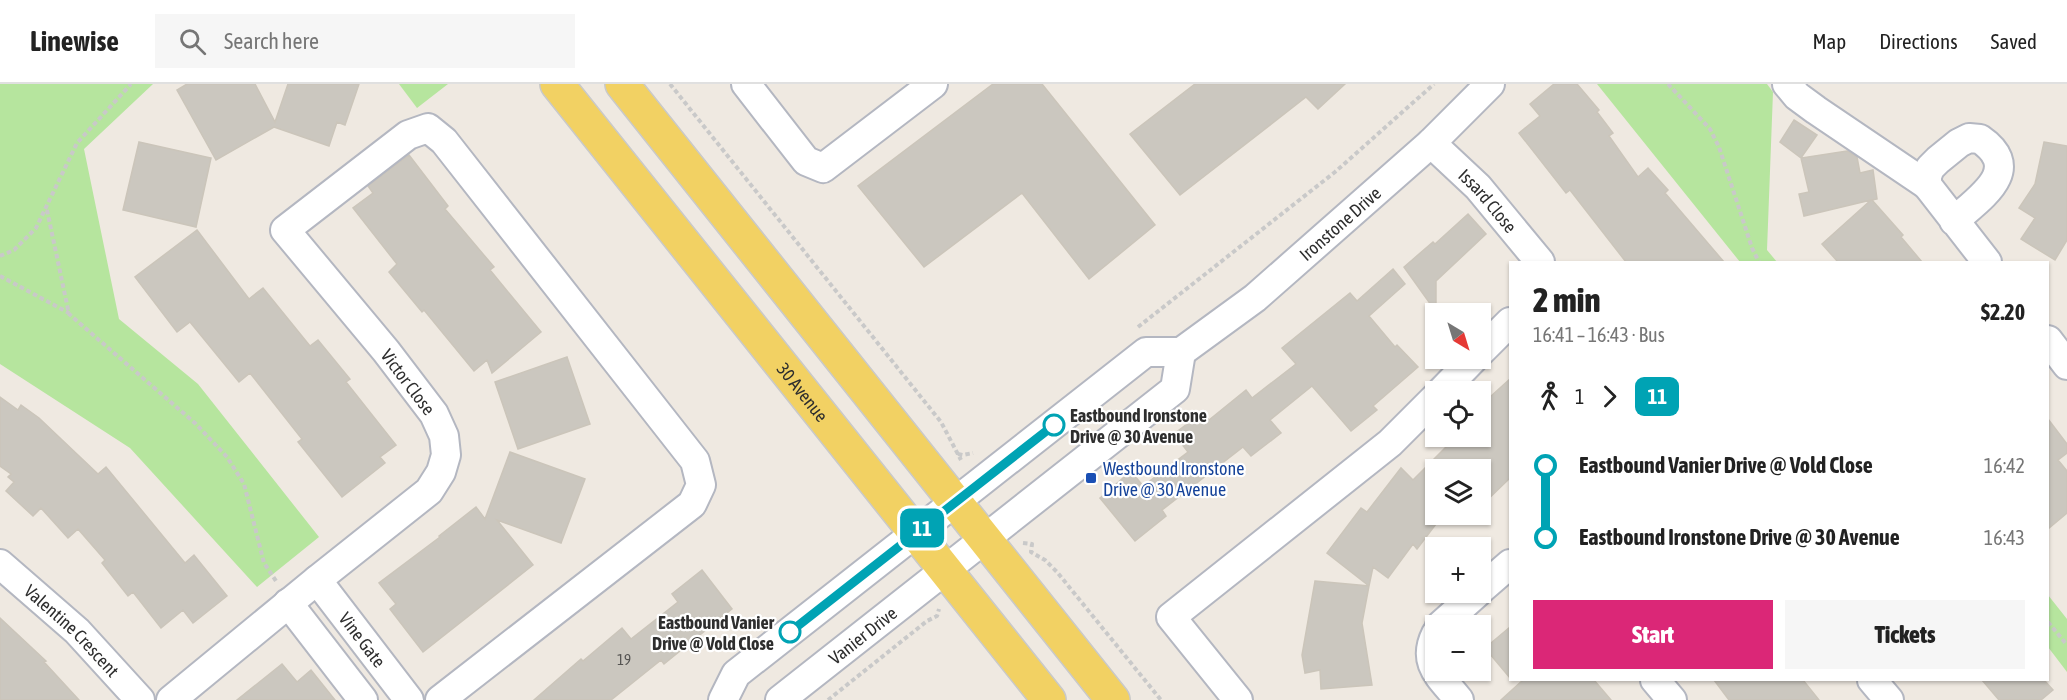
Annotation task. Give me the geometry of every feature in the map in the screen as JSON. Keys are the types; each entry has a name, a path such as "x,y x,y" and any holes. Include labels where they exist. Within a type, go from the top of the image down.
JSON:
{"main road":[{"name":"30 Avenue","path":"557,84 1049,700"},
{"path":"622,84 1113,700"}],"street":[{"path":"746,84 806,161 823,168 933,84"},
{"name":"Ironstone Drive","path":"1181,352 1255,298 1431,143 1490,84"},
{"path":"1787,84 1797,96 1816,110 1928,185 1985,261"},
{"name":"Victor Close","path":"171,700 283,593 316,580 429,491 441,472 446,455 444,436 434,414 386,351 285,230 408,135 428,128 444,141 695,462 701,486 692,504 440,700"},
{"path":"1928,185 1927,176 1930,168 1959,143 1969,138 1980,139 1996,153 1999,170 1996,180 1954,220"},
{"name":"Issard Close","path":"1431,143 1478,187 1539,261"},
{"path":"1491,341 1509,323"},
{"path":"723,700 736,674 1146,352 1181,352 1175,389 984,540"},
{"path":"1452,381 1463,369"},
{"path":"1238,700 1171,618 1390,443 1425,408"},
{"name":"Vanier Drive","path":"780,700 984,540"},
{"name":"Valentine Crescent","path":"0,564 76,632 140,700"},
{"path":"1491,581 1509,565"},
{"name":"Vine Gate","path":"316,580 409,700"},
{"name":"Vine Gate","path":"283,593 363,700"},
{"path":"1452,615 1466,603"},
{"path":"1444,681 1459,700"},
{"path":"1656,681 1672,700"},
{"path":"1873,681 1889,700"}],"path":[{"path":"0,256 14,250 36,228 77,143 131,84"},
{"path":"670,84 941,422 960,460"},
{"path":"1129,334 1327,178 1381,133 1434,84"},
{"path":"1668,84 1710,129 1719,147 1752,248 1758,261"},
{"path":"46,210 69,314"},
{"path":"0,276 69,314 196,424 228,457 244,484 264,563 283,593"},
{"path":"958,454 963,455 980,450"},
{"path":"1032,544 1032,552 1045,560 1057,572 1161,700"},
{"path":"828,700 927,621 937,616"},
{"path":"2049,623 2067,645"}],"green space":[{"path":"0,84 153,84 84,149 119,319 198,384 319,537 257,587 130,448 0,364"},
{"path":"399,84 448,84 417,108"},
{"path":"1597,84 1767,84 1773,92 1767,250 1776,261 1739,261"},
{"path":"2049,596 2067,619 2067,672 2049,648"}],"building":[{"path":"187,84 255,84 275,122 288,84 359,84 345,125 337,122 329,146 274,127 216,160 177,90"},
{"path":"993,84 1042,84 1155,225 1089,279 1022,193 924,267 858,186"},
{"path":"1195,84 1345,84 1318,109 1306,97 1180,195 1130,134"},
{"path":"1554,84 1577,84 1599,110 1597,112 1613,133 1609,136 1638,177 1648,168 1668,190 1665,193 1723,261 1625,261 1570,190 1566,193 1519,133 1540,116 1530,104"},
{"path":"1794,120 1817,135 1801,158 1780,142"},
{"path":"139,142 211,158 196,227 123,210"},
{"path":"2044,142 2067,146 2067,240 2055,260 2021,239 2035,218 2019,208 2035,184"},
{"path":"1847,151 1857,157 1860,173 1873,170 1877,199 1872,200 1903,235 1901,237 1921,261 1837,261 1822,244 1871,200 1804,216 1799,194 1809,192 1801,158"},
{"path":"409,155 448,206 445,209 494,267 490,270 541,332 492,373 487,360 474,371 424,310 422,312 389,272 397,264 353,208 373,193 368,186"},
{"path":"1468,214 1486,234 1436,281 1436,303 1430,303 1404,267 1433,242 1435,244"},
{"path":"197,230 249,299 263,288 310,346 318,340 350,379 346,382 396,445 380,457 385,463 342,497 298,442 302,439 250,373 239,382 190,322 177,332 135,277"},
{"path":"1393,269 1405,284 1369,316 1395,347 1397,345 1418,367 1373,406 1377,410 1351,431 1312,386 1270,420 1281,433 1251,456 1243,447 1162,510 1166,516 1135,541 1100,498 1131,471 1143,486 1188,452 1174,434 1203,412 1209,420 1246,390 1252,398 1296,364 1282,348 1350,293 1357,301"},
{"path":"567,357 590,424 518,449 495,382"},
{"path":"1509,380 1509,479 1491,496 1491,459 1434,459 1446,447 1491,447 1491,396"},
{"path":"0,397 18,410 21,405 39,418 98,474 106,467 185,563 194,555 227,596 193,623 183,610 161,628 133,592 128,596 102,563 105,560 78,529 68,538 41,508 33,516 6,491 14,482 8,477 11,474 0,466"},
{"path":"2049,420 2067,444 2067,453 2058,460 2067,471 2067,513 2049,528"},
{"path":"510,452 585,479 561,543 497,520 533,565 423,652 390,609 396,604 379,583 476,507 485,519"},
{"path":"1401,468 1413,480 1425,468 1425,525 1435,525 1417,549 1413,544 1388,578 1373,567 1369,586 1327,553 1361,508 1367,512"},
{"path":"702,570 732,609 664,664 661,660 611,700 534,700 581,659 583,661 622,628 631,639 678,602 672,594"},
{"path":"1315,581 1369,586 1362,623 1372,685 1321,689 1320,670 1305,673 1302,655"},
{"path":"0,618 46,661 44,662 79,700 0,700"},
{"path":"1509,628 1509,677 1491,655 1491,643"},
{"path":"282,664 297,682 311,670 335,700 237,700"},
{"path":"1522,681 1595,681 1611,700 1501,700"},
{"path":"1715,681 1804,681 1819,700 1729,700"},
{"path":"1983,681 2045,681 2053,690 2041,700 1999,700"}],"bus line":[{"name":"11","path":"790,632 1054,425"}],"place":[{"name":"Eastbound Ironstone Drive @ 30 Avenue","path":"1054,425"},
{"name":"Westbound Ironstone Drive @ 30 Avenue","path":"1091,478"},
{"name":"Eastbound Vanier Drive @ Vold Close","path":"790,632"}]}
